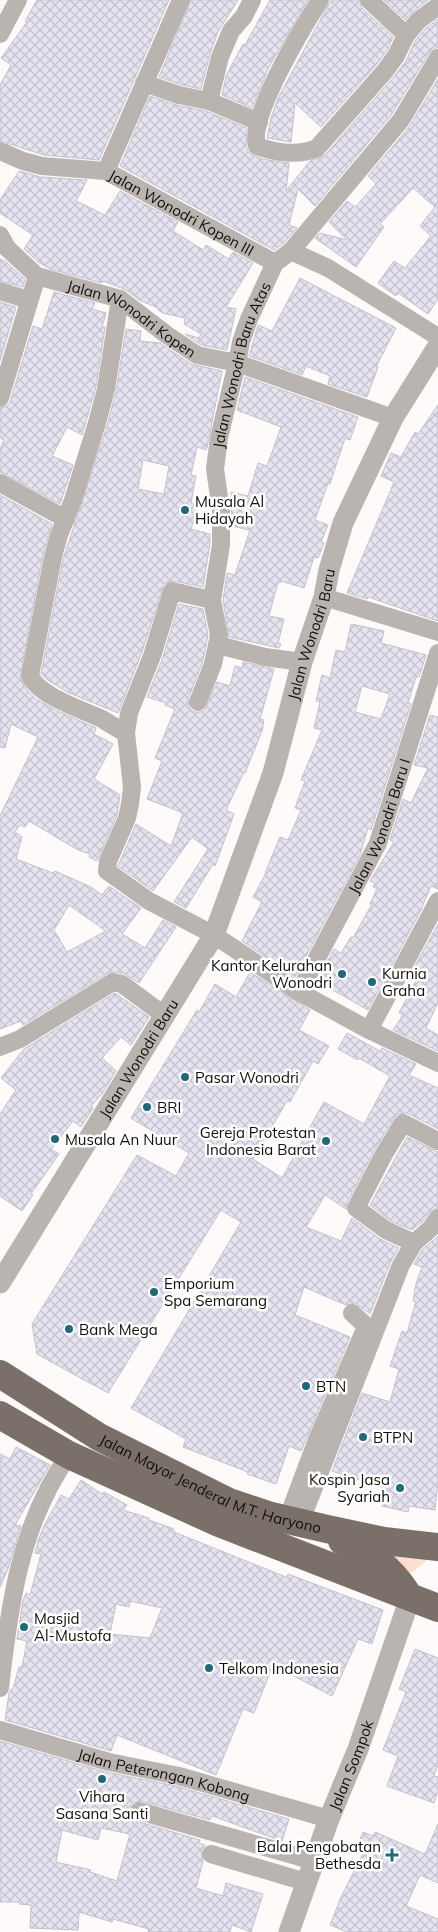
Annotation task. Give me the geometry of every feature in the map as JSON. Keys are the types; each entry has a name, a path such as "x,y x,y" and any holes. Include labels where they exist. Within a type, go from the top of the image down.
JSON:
{"highway":[{"name":"Jalan Mayor Jenderal M.T. Haryono","path":"0,1374 99,1437 229,1502 294,1522 326,1529 384,1541 438,1547"},
{"path":"0,1415 68,1455 220,1523 438,1608"},
{"path":"326,1529 340,1541 360,1547 371,1556 398,1580 410,1598"},
{"path":"410,1598 438,1585"}],"street":[{"path":"0,34 18,0"},
{"path":"106,170 181,0"},
{"path":"209,101 220,57 230,31 244,16 252,0"},
{"path":"320,0 276,74 259,122 255,140 257,146 296,154 307,153 317,148 385,71 396,56 406,35 420,20 438,6"},
{"path":"369,0 406,35"},
{"name":"Jalan Wonodri Baru Atas","path":"218,645 218,624 212,600 222,530 215,469 219,438 241,342 249,318 274,263 292,251 401,120 438,58"},
{"path":"144,83 179,95 209,101 259,122"},
{"name":"Jalan Wonodri Kopen III","path":"0,151 23,161 42,166 106,170 274,263"},
{"name":"Jalan Wonodri Kopen","path":"0,235 7,248 37,276 120,299 197,355 237,363 394,418"},
{"path":"292,251 328,268 438,337"},
{"path":"0,398 37,276"},
{"path":"0,291 29,300"},
{"path":"120,299 106,389 73,500 53,557 30,676 33,683 40,688 126,733"},
{"name":"Jalan Wonodri Baru","path":"0,1283 214,936 273,773 302,662 324,597 329,570 343,523 394,418 438,346"},
{"path":"0,483 66,519"},
{"path":"212,600 172,591 152,656 129,713 126,733 132,787 130,804 127,818 108,862 107,871 149,901 214,936 300,992 369,1030 438,1063"},
{"path":"324,597 438,632"},
{"path":"198,702 218,645 265,657 302,662"},
{"name":"Jalan Wonodri Baru I","path":"300,992 378,843 438,652"},
{"path":"369,1030 438,901"},
{"path":"0,1047 20,1039 112,982 122,984 165,1016"},
{"path":"414,1243 386,1230 356,1208 403,1123 438,1141"},
{"path":"294,1522 401,1265 414,1243 431,1228 438,1218"},
{"path":"294,1522 318,1437 364,1329 364,1324 352,1313"},
{"path":"0,1688 8,1583 22,1554 36,1512 57,1471 68,1455"},
{"name":"Jalan Sompok","path":"289,1932 329,1819 358,1749 410,1598"},
{"name":"Jalan Peterongan Kobong","path":"0,1730 109,1762 179,1776 329,1819"},
{"path":"139,1811 314,1861"},
{"path":"211,1854 306,1882"}],"shaded area":[{"path":"379,1549 433,1555 413,1572 405,1573"}],"building":[{"path":"37,0 169,0 99,160 44,155 0,141 0,85 11,65 1,58 27,22 25,21"},
{"path":"191,0 238,0 218,32 201,89 159,77"},
{"path":"270,0 308,0 269,67 252,108 222,95 226,76"},
{"path":"331,0 359,0 362,8 393,37 387,51 321,127 295,103 291,142 267,138 278,98"},
{"path":"384,0 428,0 405,20"},
{"path":"438,19 438,47 429,53 392,114 315,206 298,189 289,225 297,228 284,243 274,250 120,166 150,96 177,105 206,111 247,128 246,146 249,153 262,159 289,163 286,191 310,161 325,155 393,78 406,61 415,41 426,28"},
{"path":"438,79 438,299 428,314 398,293 396,296 378,283 394,261 405,268 431,236 420,226 435,207 413,188 380,224 384,227 356,267 315,238 320,233 347,240 329,222 347,201 355,207 376,184 368,176 409,127"},
{"path":"19,171 41,177 87,180 76,201 105,215 120,191 178,222 173,231 203,250 206,245 229,259 233,252 253,263 226,307 236,309 227,350 201,345 185,334 199,338 201,334 184,324 185,318 163,313 158,308 139,300 126,290 103,281 102,283 50,269 38,262 24,249 33,235 0,213 0,200"},
{"path":"0,259 5,261 25,279 23,287 0,281"},
{"path":"300,278 396,328 376,367 378,367 367,397 328,384 330,376 306,366 302,375 249,356 258,325 272,331"},
{"path":"54,292 95,303 92,309 106,313 102,327 105,327 96,387 82,435 67,427 52,456 73,465 60,504 0,472 0,449 4,440 0,438 0,408 7,406 10,402 33,326 42,329"},
{"path":"0,302 16,307 0,361"},
{"path":"126,329 141,331 140,341 160,343 191,364 222,371 207,448 206,450 197,447 191,475 196,476 191,503 198,506 191,529 210,534 203,587 174,581 164,584 142,652 118,713 67,692 41,674 63,559 107,426 116,391","holes":["143,460 169,466 164,494 138,489"]},
{"path":"245,377 358,417 350,440 345,438 330,484 328,483 315,520 328,525 321,542 324,543 318,558 314,557 304,588 281,581 280,583 278,582 269,616 284,619 278,643 281,644 279,648 229,637 223,600 227,573 235,575 250,530 232,526 231,492 248,496 258,463 267,466 281,427 237,410"},
{"path":"438,405 438,621 368,597 367,599 347,593 394,482 381,476 391,453 401,457 415,432 418,434"},
{"path":"0,495 52,524 43,555 20,678 26,689 36,699 96,728 94,734 113,744 94,779 120,795 117,815 97,861 89,857 90,854 78,850 29,821 25,827 20,825 15,832 22,837 16,859 53,873 55,871 91,887 102,895 109,886 141,908 122,934 145,948 163,920 176,927 139,983 125,974 108,973 23,1025 21,1021 0,1029 0,816 38,737 11,724 5,748 0,747","holes":["69,905 106,931 67,952 54,930"]},
{"path":"179,604 203,609 208,635 203,661 188,699 189,708 194,712 205,710 217,682 230,686 235,666 242,668 243,662 274,669 260,719 264,720 262,731 245,773 226,810 234,814 215,866 213,864 186,908 174,902 208,849 192,837 153,891 118,866 136,824 171,846 183,813 147,799 162,761 155,758 175,709 165,705 166,703 147,697 162,660"},
{"path":"351,624 384,631 381,643 426,655 419,677 416,677 408,703 411,704 371,830 368,828 360,855 295,977 242,941 262,902 253,897 266,873 280,837 288,840 301,810 295,808 305,781 301,780 322,730 314,728 320,702 316,701 322,675 330,678 336,650 345,652","holes":["362,686 390,694 381,719 355,712"]},
{"path":"430,715 438,717 438,889 431,886 420,912 368,1010 317,981 334,949 341,953 351,937 353,938 372,904 370,904 377,889 373,887 375,883 370,881 394,842 390,840 403,799 411,803 428,768 414,765"},
{"path":"438,924 438,1003 426,1028 438,1035 438,1051 393,1030 403,1015 399,1013 422,969 415,966"},
{"path":"250,972 310,1010 299,1030 329,1046 318,1064 313,1061 290,1102 287,1101 253,1159 282,1178 324,1102 364,1124 390,1076 359,1058 358,1060 338,1049 347,1033 380,1051 382,1048 416,1064 409,1075 438,1088 438,1129 407,1113 397,1114 375,1149 347,1203 346,1209 325,1195 306,1227 341,1241 352,1218 380,1239 399,1248 391,1261 370,1314 355,1303 346,1305 304,1287 295,1315 350,1337 301,1451 289,1446 276,1484 183,1447 186,1439 131,1408 241,1222 221,1210 108,1393 37,1354 32,1324 137,1155 176,1176 189,1153 131,1118 215,984 236,997"},
{"path":"115,993 149,1017 131,1045 121,1037 102,1058 116,1071 102,1094 91,1106 93,1108 81,1127 73,1121 51,1149 59,1154 31,1194 33,1195 22,1211 0,1196 0,1114 16,1090 1,1078 24,1049"},
{"path":"407,1137 438,1152 438,1208 430,1212 412,1230 391,1221 370,1205"},
{"path":"438,1236 438,1481 435,1510 409,1506 408,1512 382,1506 387,1489 332,1471 362,1393 390,1402 399,1369 390,1366 402,1331 407,1333 416,1301 413,1301 416,1284 422,1267 414,1264 422,1250"},
{"path":"16,1447 50,1465 15,1525 21,1526 8,1569 0,1587 0,1454 10,1459"},
{"path":"81,1480 102,1494 104,1492 127,1505 123,1510 149,1518 149,1520 174,1529 174,1532 286,1577 288,1574 383,1610 372,1644 358,1639 332,1696 273,1665 254,1713 243,1709 216,1775 117,1735 111,1751 5,1720 9,1693 13,1689 19,1667 22,1667 27,1641 17,1639 23,1600 26,1593 30,1595 41,1554 35,1553 38,1541 61,1495 69,1499","holes":["130,1601 162,1608 150,1638 110,1634 116,1604 129,1607"]},
{"path":"415,1649 438,1658 438,1765 434,1776 438,1777 438,1791 434,1803 387,1786 398,1756 383,1750 406,1692 399,1689"},
{"path":"0,1741 106,1772 176,1786 289,1819 282,1841 212,1816 210,1820 141,1801 132,1803 129,1808 129,1814 136,1821 200,1840 199,1843 205,1845 201,1851 203,1861 196,1888 223,1896 226,1883 263,1894 251,1932 232,1925 230,1932 148,1932 149,1929 113,1919 112,1922 79,1912 78,1930 30,1928 31,1905 19,1904 19,1902 0,1902","holes":["101,1828 130,1834 117,1881 90,1872 91,1870 56,1862 62,1830 98,1840"]},
{"path":"438,1824 438,1883 420,1875 406,1906 438,1919 438,1932 347,1932 330,1925 342,1895 365,1850 357,1847 363,1832 373,1836 375,1832 425,1854"}],"place":[{"name":"Musala Al Hidayah","path":"185,510"},
{"name":"Kantor Kelurahan Wonodri","path":"342,974"},
{"name":"Kurnia Graha","path":"372,982"},
{"name":"Pasar Wonodri","path":"185,1077"},
{"name":"BRI","path":"147,1107"},
{"name":"Musala An Nuur","path":"55,1139"},
{"name":"Gereja Protestan Indonesia Barat","path":"326,1141"},
{"name":"Emporium Spa Semarang","path":"154,1292"},
{"name":"Bank Mega","path":"69,1329"},
{"name":"BTN","path":"306,1386"},
{"name":"BTPN","path":"363,1437"},
{"name":"Kospin Jasa Syariah","path":"400,1488"},
{"name":"Masjid Al-Mustofa","path":"24,1627"},
{"name":"Telkom Indonesia","path":"209,1668"},
{"name":"Vihara Sasana Santi","path":"102,1779"},
{"name":"Balai Pengobatan Bethesda","path":"392,1855"}]}
